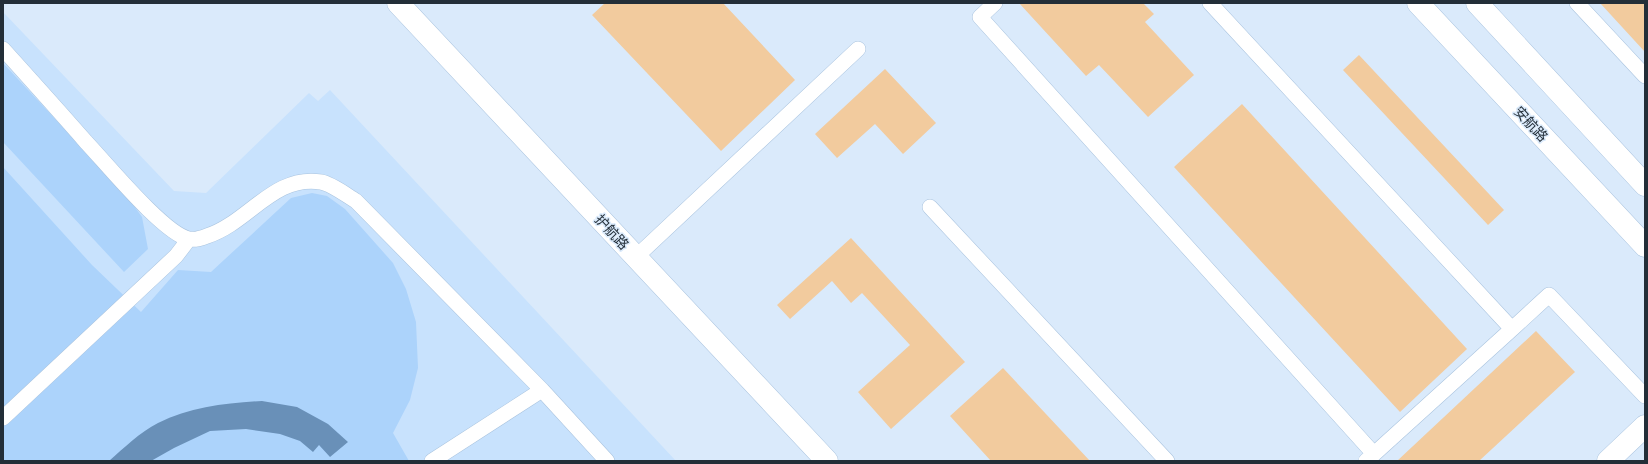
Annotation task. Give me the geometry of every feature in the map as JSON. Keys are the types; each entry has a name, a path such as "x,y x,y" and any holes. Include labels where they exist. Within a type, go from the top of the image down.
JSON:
{"street":[{"name":"安航路","path":"1418,3 1645,246"},
{"path":"1477,3 1645,185"},
{"name":"护航路","path":"408,7 636,257 827,461"},
{"path":"1608,461 1645,426"}],"lane":[{"path":"995,3 980,17 1370,458 1549,295 1645,396"},
{"path":"1210,3 1512,328"},
{"path":"1577,3 1645,76"},
{"path":"3,49 141,202 172,231 189,239 203,238 216,233 231,225 279,189 302,180 323,182 356,201 542,390 607,461"},
{"path":"636,257 858,49"},
{"path":"930,207 1166,461"},
{"path":"3,418 176,256 189,239"},
{"path":"432,461 542,390"}],"shaded area":[{"path":"3,12 174,191 206,193 309,93 318,101 330,90 676,461 3,461"},
{"path":"3,63 126,195 142,217 148,249 124,272 3,142"},
{"path":"3,167 92,265 141,312 178,270 211,272 291,198 312,193 327,196 345,209 393,263 406,289 416,322 418,368 410,400 393,433 409,461 3,461"},
{"path":"262,401 297,407 328,424 348,442 330,457 319,445 313,452 300,441 280,434 246,429 210,431 151,461 109,461 132,440 158,423 170,418 208,407"}],"building":[{"path":"605,3 723,3 795,80 721,151 592,15"},
{"path":"1019,3 1143,3 1154,14 1145,22 1194,75 1148,117 1099,65 1086,76"},
{"path":"1600,3 1645,3 1645,52"},
{"path":"1359,55 1504,210 1488,225 1343,70"},
{"path":"885,69 936,123 903,154 875,124 837,158 815,134"},
{"path":"1242,104 1467,349 1400,412 1174,167"},
{"path":"851,238 965,362 891,429 858,392 910,345 862,293 851,303 832,281 790,319 777,305"},
{"path":"1536,331 1575,372 1479,461 1397,461"},
{"path":"1003,368 1090,461 991,461 950,416"}]}
